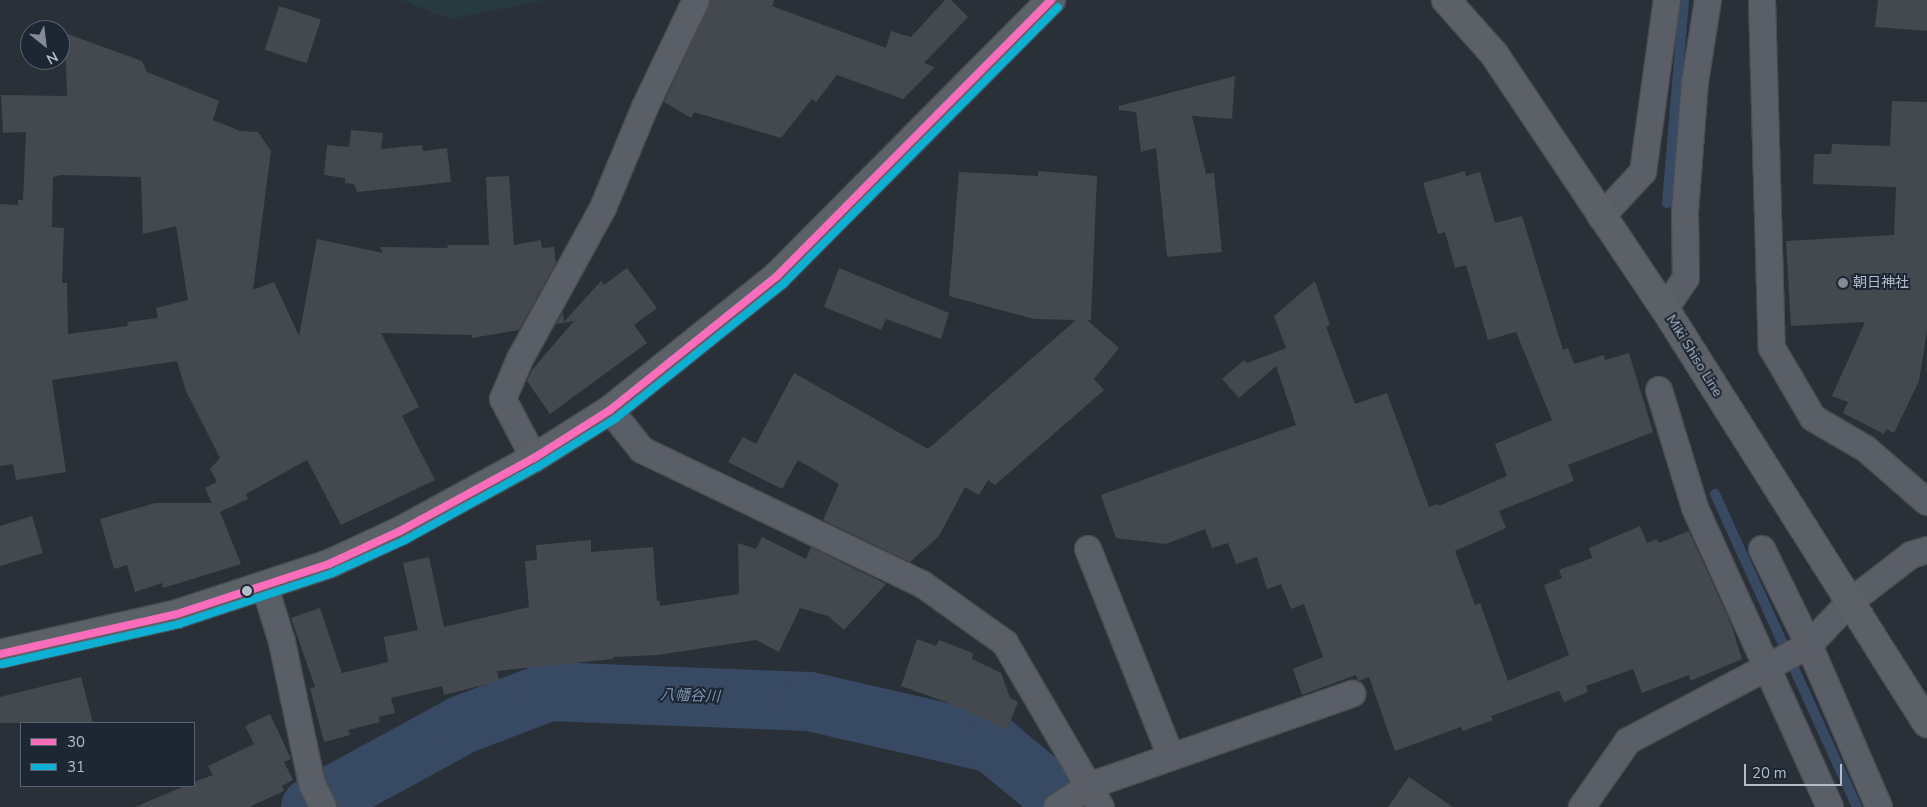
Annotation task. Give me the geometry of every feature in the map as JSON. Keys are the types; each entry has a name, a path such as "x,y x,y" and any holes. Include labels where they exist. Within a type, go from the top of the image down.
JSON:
{"main road":[{"path":"0,654 177,614 265,587 329,564 400,531 534,458 610,410 777,276 1051,0"},
{"name":"Miki Shiso Line","path":"1446,0 1494,54 1601,217 1665,309 1927,723"}],"street":[{"path":"534,458 503,399 520,359 603,208 696,0"},
{"path":"1601,217 1643,172 1667,0"},
{"path":"1665,309 1686,278 1685,211 1695,82 1708,0"},
{"path":"1762,0 1772,348 1813,418 1866,449 1927,502"},
{"path":"1659,390 1695,508 1830,807"},
{"path":"610,410 642,450 922,584 1005,643 1095,796"},
{"path":"1088,549 1171,756"},
{"path":"1762,549 1809,645 1879,807"},
{"path":"1582,807 1628,741 1809,645 1850,602 1911,555 1927,550"},
{"path":"265,587 282,642 312,784 323,807"},
{"path":"1057,807 1095,796 1171,756 1352,694"}],"green space":[{"path":"401,0 545,0 450,19"}],"building":[{"path":"711,0 774,0 772,6 886,48 891,31 911,37 945,0 951,0 968,17 924,63 935,67 903,99 837,75 816,102 812,99 781,138 694,112 691,118 664,102"},
{"path":"1878,0 1927,0 1927,31 1875,27"},
{"path":"279,6 321,20 307,63 265,50"},
{"path":"70,35 142,61 147,72 219,101 213,120 240,131 258,132 271,151 253,290 274,282 299,336 317,239 383,253 380,247 448,248 447,245 489,245 486,177 509,176 514,245 541,240 542,248 554,247 556,263 519,330 472,338 472,335 381,333 419,407 402,416 435,480 341,525 307,460 246,494 248,499 220,512 241,564 163,588 162,583 135,592 127,565 114,569 100,519 155,503 212,503 205,488 217,482 210,469 220,458 186,391 177,361 52,380 66,472 16,480 13,464 0,466 0,204 18,205 18,200 23,200 26,132 3,133 1,95 67,96 66,70 70,70","holes":["61,175 141,177 143,234 176,226 188,300 156,308 158,318 127,322 128,326 68,334 67,283 62,283 64,228 52,227 53,177"]},
{"path":"1235,76 1232,119 1192,116 1206,174 1214,173 1222,252 1167,257 1156,148 1141,152 1136,112 1119,110 1119,106"},
{"path":"1892,101 1927,102 1927,331 1919,381 1894,433 1886,429 1884,434 1843,413 1848,402 1832,396 1865,322 1791,326 1786,241 1894,235 1896,187 1813,184 1814,154 1831,154 1832,144 1890,146"},
{"path":"351,130 383,133 381,149 422,145 423,151 447,148 451,182 357,192 354,184 345,183 345,178 324,175 327,145 349,147"},
{"path":"1038,171 1097,176 1091,320 1087,320 1119,348 1094,379 1104,390 995,485 988,480 979,495 965,487 939,536 910,562 823,520 839,484 798,460 782,489 728,462 743,437 756,444 794,373 928,449 1076,320 1034,319 949,296 959,172 1038,176"},
{"path":"1465,171 1466,176 1480,172 1495,223 1522,216 1563,350 1568,348 1574,364 1604,355 1605,360 1629,353 1653,432 1568,465 1574,481 1499,511 1506,528 1455,551 1475,605 1480,603 1508,681 1569,655 1544,585 1562,578 1559,570 1592,558 1589,548 1640,526 1647,543 1657,539 1659,543 1689,531 1731,624 1742,659 1690,681 1689,675 1642,693 1633,669 1586,686 1588,692 1564,702 1559,691 1491,716 1493,720 1463,731 1461,727 1395,751 1369,677 1358,681 1356,675 1302,695 1293,669 1323,657 1304,604 1291,609 1281,584 1267,589 1257,557 1236,564 1228,543 1212,548 1205,529 1166,544 1116,538 1101,495 1296,425 1276,366 1239,398 1222,379 1244,360 1247,363 1286,348 1274,316 1315,281 1330,325 1326,327 1355,404 1387,393 1429,507 1438,504 1439,506 1507,476 1495,444 1552,420 1516,332 1488,340 1466,265 1455,268 1445,232 1438,234 1423,183"},
{"path":"627,268 657,308 634,325 647,343 550,414 527,381 532,370 574,321 556,324 563,312 564,322 601,281 604,285"},
{"path":"839,268 949,313 941,339 886,319 881,330 824,307"},
{"path":"32,516 43,553 0,566 0,526"},
{"path":"762,537 806,559 811,547 886,584 844,630 828,616 800,608 779,652 756,640 657,655 613,657 613,659 497,671 499,681 444,695 442,686 391,698 395,713 379,717 380,722 348,730 350,735 324,742 310,688 315,687 291,618 320,608 342,673 388,662 384,637 418,630 403,563 429,557 444,627 529,607 525,561 537,560 536,545 591,540 591,552 653,547 657,601 660,601 660,606 739,594 738,543 756,549"},
{"path":"917,639 936,646 939,640 973,653 972,659 1001,673 1010,698 1018,702 1007,730 949,703 901,686"},
{"path":"81,677 93,722 0,723 0,697"},
{"path":"270,714 291,759 284,762 293,780 282,786 284,791 249,807 135,807 183,787 195,787 195,782 213,775 208,766 254,744 245,726"},
{"path":"1409,777 1453,807 1388,807"}],"waterway":[{"path":"1667,203 1684,0"},
{"path":"1715,494 1857,807"},
{"name":"八幡谷川","path":"310,807 462,724 549,691 809,701 992,743 1069,807"}],"transit line":[{"name":"30","path":"0,654 177,614 329,564 400,531 534,458 610,410 777,276 1051,0"},
{"name":"31","path":"2,664 179,624 332,573 405,540 539,466 616,418 783,284 1058,7"}],"place":[{"name":"朝日神社","path":"1843,283"}]}
